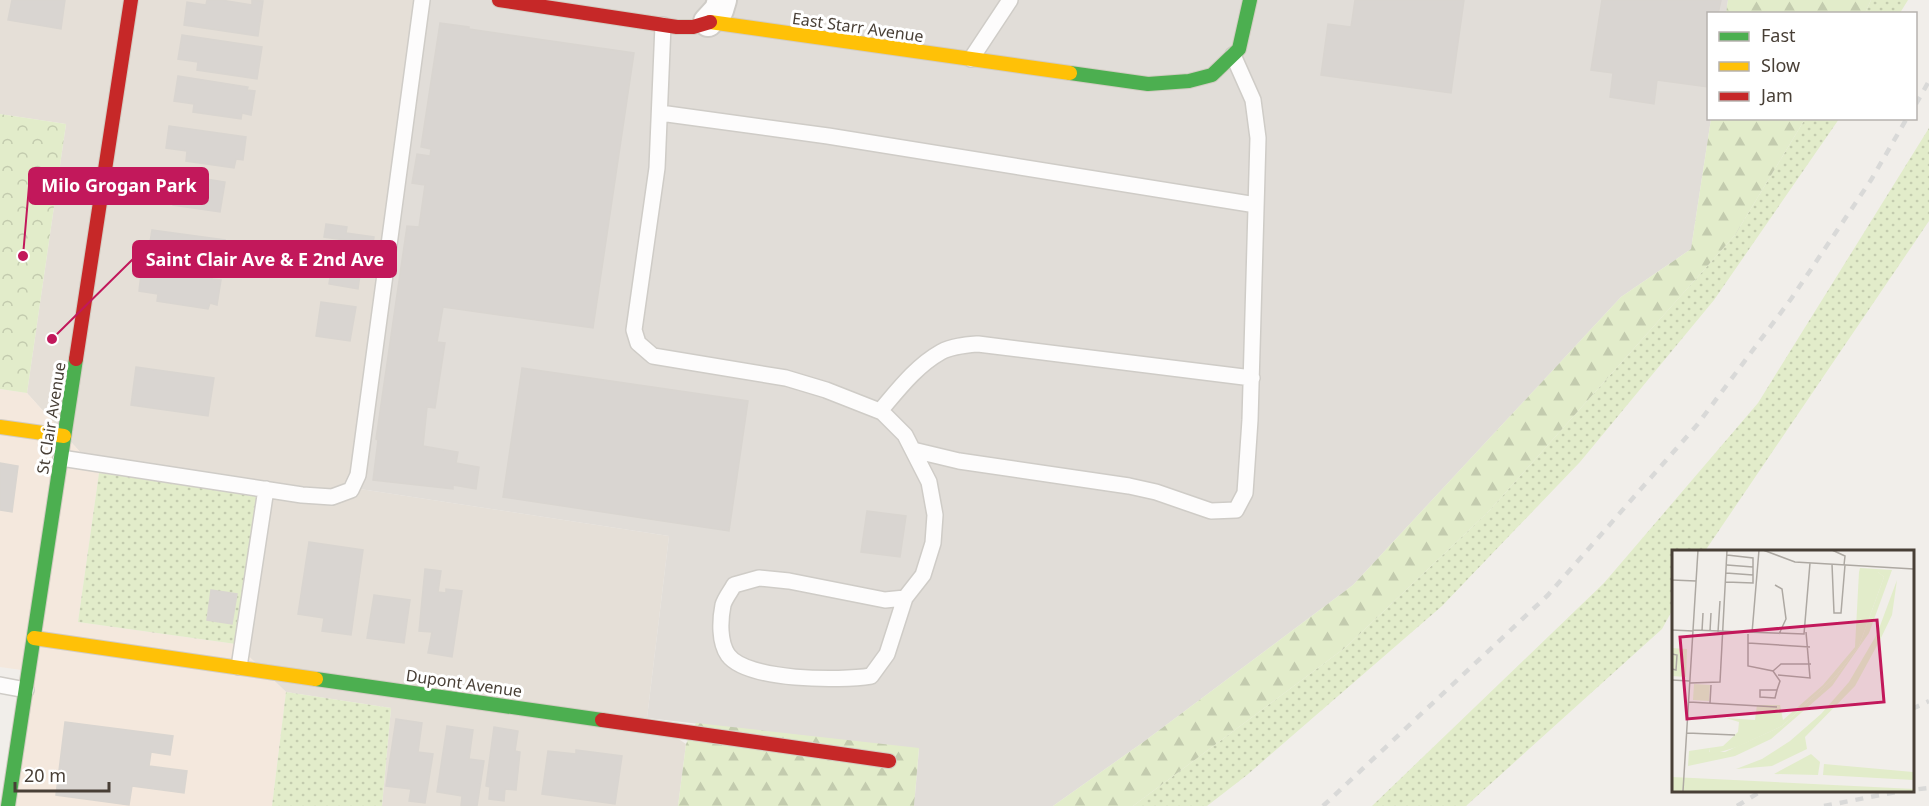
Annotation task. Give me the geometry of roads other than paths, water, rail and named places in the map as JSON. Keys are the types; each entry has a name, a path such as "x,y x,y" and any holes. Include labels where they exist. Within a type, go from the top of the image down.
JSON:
{"street":[{"name":"St Clair Avenue","path":"8,806 131,0"},
{"name":"East Starr Avenue","path":"499,0 663,25 693,27 715,11 971,59 1148,84 1189,81 1212,75 1233,55"},
{"path":"1233,55 1239,49 1250,0"},
{"path":"0,427 64,436"},
{"name":"Dupont Avenue","path":"34,638 889,761"}],"lane":[{"path":"61,458 332,497 351,490 358,475 422,0"},
{"path":"971,59 1010,0"},
{"path":"663,25 657,168 634,330 638,343 653,356 786,378 826,390 882,412 905,435 913,450 929,482 935,515 933,543 923,574 904,598 887,654 871,676 850,679 795,678 751,670 729,656 721,637 723,603 734,585 759,578 789,581 885,600 904,598"},
{"path":"913,450 959,461 1156,492 1211,511 1236,510 1245,493 1252,378 1258,138 1253,100 1233,55"},
{"path":"660,113 828,136 1256,205"},
{"path":"880,411 915,372 942,351 978,344 1252,378"},
{"path":"239,667 266,489"},
{"path":"0,685 26,690"}],"railway":[{"path":"1917,102 1929,81"},
{"path":"1323,806 1548,595 1697,425 1791,299 1871,180 1906,120"},
{"path":"1914,708 1929,701"},
{"path":"1914,790 1929,788"},
{"path":"1737,806 1761,791"},
{"path":"1824,806 1901,791"}],"place":[{"name":"Milo Grogan Park","path":"23,256"},
{"name":"Saint Clair Ave & E 2nd Ave","path":"52,339"}]}
